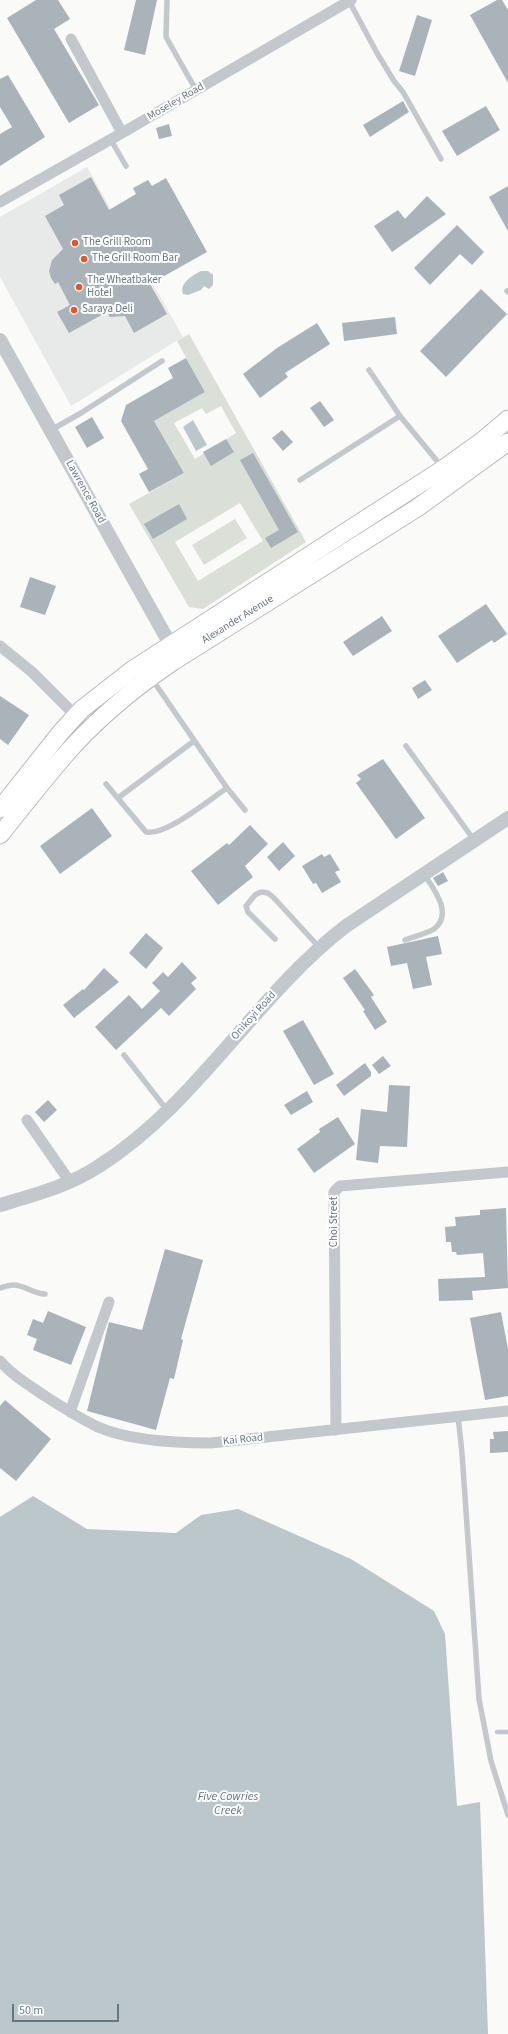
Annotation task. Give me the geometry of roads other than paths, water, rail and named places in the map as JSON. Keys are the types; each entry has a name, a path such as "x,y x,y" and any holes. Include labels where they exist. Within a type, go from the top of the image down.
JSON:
{"main road":[{"name":"Alexander Avenue","path":"0,809 60,732 76,716 126,675 170,644 443,468 482,441 508,419"},
{"name":"Alexander Avenue","path":"0,835 74,745 106,714 150,677 417,508 508,442"}],"street":[{"name":"Moseley Road","path":"0,202 111,140 350,1"},
{"path":"71,39 122,133"},
{"name":"Lawrence Road","path":"0,340 170,644"},
{"path":"0,646 32,672 76,716"},
{"name":"Onikoyi Road","path":"0,1204 70,1182 98,1167 129,1145 190,1088 303,962 320,947 346,926 508,818"},
{"path":"27,1120 70,1182"},
{"name":"Choi Street","path":"336,1430 334,1192 336,1188 340,1186 508,1172"},
{"path":"70,1412 109,1302"},
{"name":"Kai Road","path":"0,1361 13,1375 70,1412 99,1427 133,1436 172,1443 212,1443 508,1411"}],"lane":[{"path":"167,0 166,37 196,90"},
{"path":"350,1 377,52 394,81 403,92 441,159"},
{"path":"111,140 126,166"},
{"path":"50,431 162,361"},
{"path":"369,370 400,416 443,468"},
{"path":"300,480 400,416"},
{"path":"150,677 227,788 245,810"},
{"path":"118,798 194,741"},
{"path":"406,746 474,840"},
{"path":"106,784 146,832 152,833 175,823 227,788"},
{"path":"404,940 434,929 441,920 441,905 436,891 423,874"},
{"path":"275,939 248,912 246,906 261,892 268,893 274,898 320,947"},
{"path":"124,1055 167,1110"},
{"path":"0,1288 12,1285 25,1288 39,1294 45,1294"},
{"path":"458,1416 462,1453 479,1699 491,1761 508,1815"}],"water":[{"path":"201,271 208,271 213,275 213,285 209,289 204,286 201,290 188,295 183,294 182,290 185,283"},
{"path":"193,420 207,445 196,451 183,427"},
{"name":"Five Cowries Creek","path":"33,1496 87,1529 176,1533 201,1515 238,1509 351,1559 434,1611 445,1634 457,1806 480,1802 488,2034 0,2034 0,1517"}],"waterway":[{"path":"497,1732 508,1732"}],"place":[{"name":"The Grill Room","path":"75,243"},
{"name":"The Grill Room Bar","path":"84,259"},
{"name":"The Wheatbaker Hotel","path":"79,287"},
{"name":"Saraya Deli","path":"74,310"}]}
